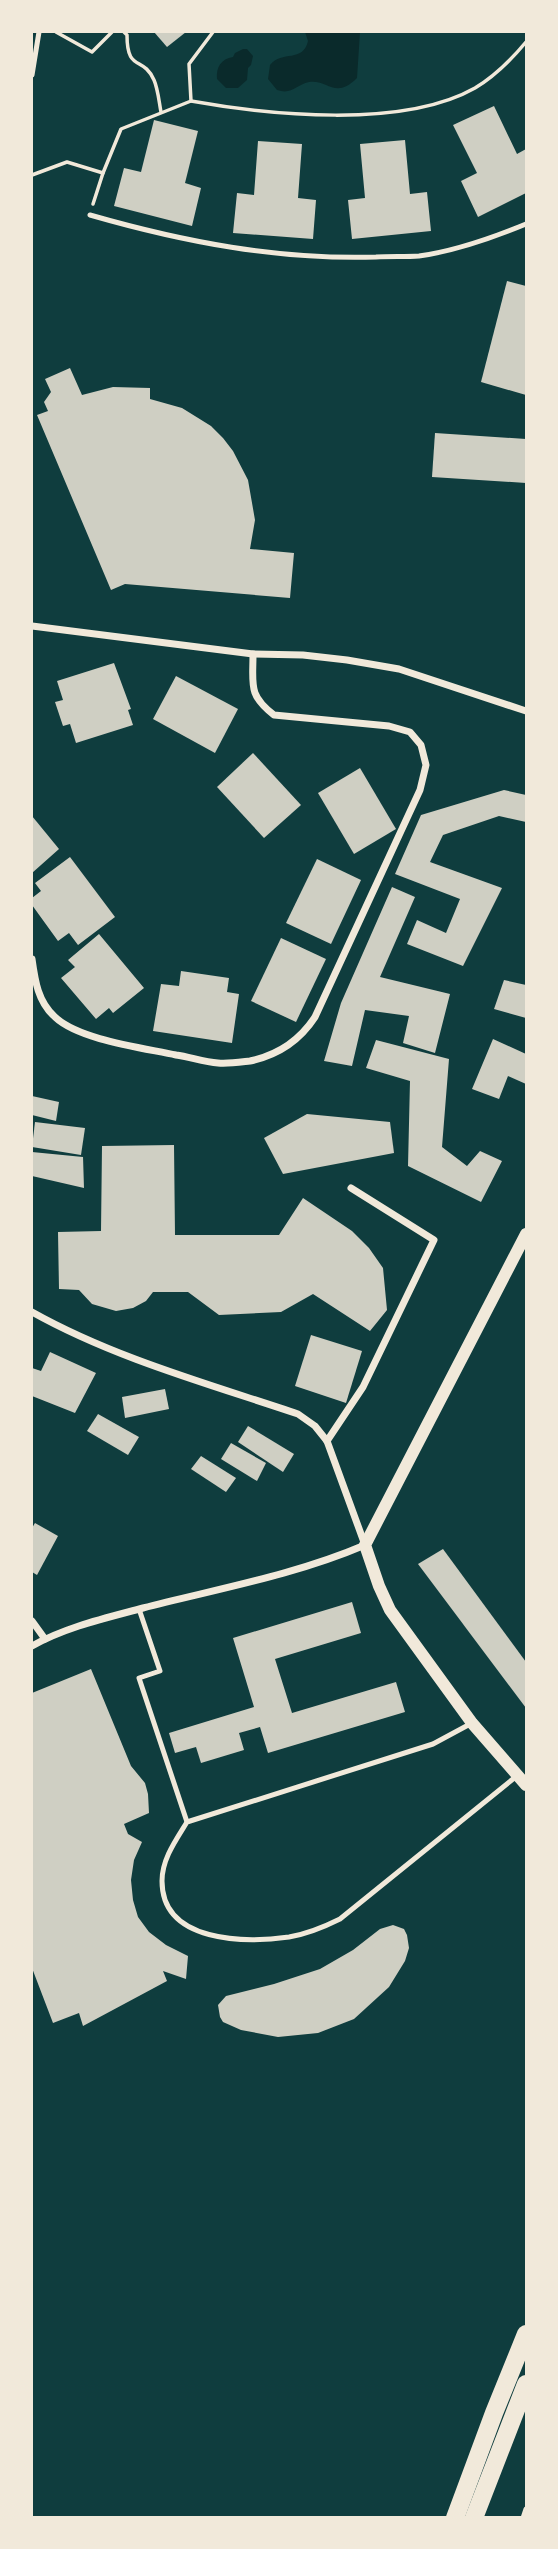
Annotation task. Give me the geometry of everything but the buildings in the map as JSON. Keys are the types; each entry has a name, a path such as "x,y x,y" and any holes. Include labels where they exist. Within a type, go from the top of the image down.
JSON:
{"main road":[{"path":"456,2518 494,2413 527,2334"},
{"path":"474,2518 527,2384"}],"street":[{"path":"32,626 253,654 314,656 399,669 527,711"},
{"path":"32,959 38,992 44,1006 57,1020 108,1041 220,1063 250,1061 268,1055 290,1044 306,1031 420,790 426,765 421,745 410,732 389,726 274,715 259,703 253,688 253,654"},
{"path":"327,1441 363,1387 434,1240 351,1188"},
{"path":"32,1646 96,1621 328,1560 366,1545 527,1234"},
{"path":"32,1312 59,1328 117,1352 298,1414 315,1426 327,1441 390,1610 472,1723 522,1780"},
{"path":"32,1620 45,1639"}],"lane":[{"path":"32,75 39,32"},
{"path":"90,215 154,233 220,247 286,255 352,258 419,256 486,241 527,224"},
{"path":"139,1609 160,1671 139,1678 187,1822"},
{"path":"472,1723 433,1744 187,1822 168,1854 162,1880 165,1898 172,1913 183,1923 209,1936 290,1937 320,1929 340,1919 522,1780"},
{"path":"523,2518 527,2509"}],"path":[{"path":"57,32 92,52 112,32"},
{"path":"124,32 127,35 130,57 146,69 154,80 161,113"},
{"path":"191,101 189,64 213,32"},
{"path":"90,215 121,129 191,101 242,110 294,114 346,114 398,110 438,103 474,88 506,65 527,42"},
{"path":"32,175 67,162 103,173"}],"water":[{"path":"305,32 360,32 357,78 337,88 309,82 290,90 277,90 268,79 270,65 280,58 302,52 308,41"},
{"path":"243,49 247,49 253,56 247,80 238,88 226,88 217,79 218,67"}]}
